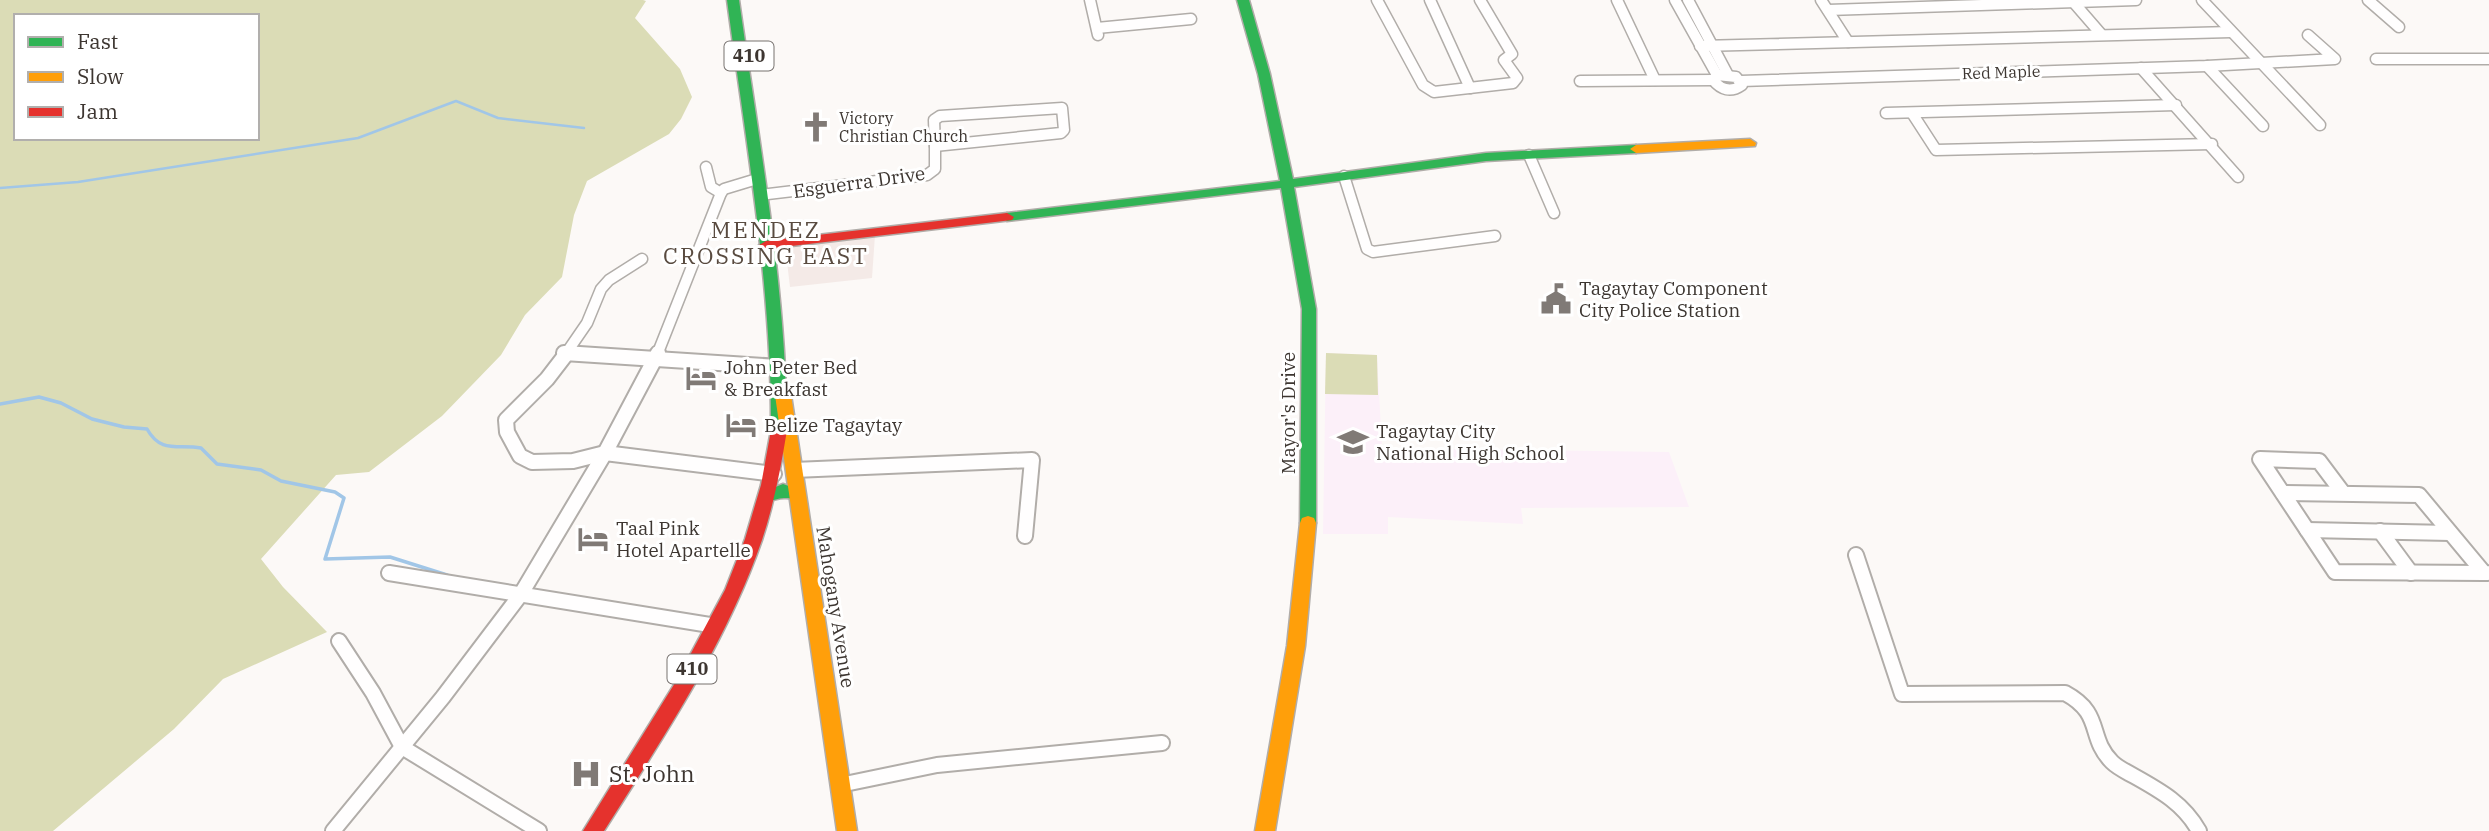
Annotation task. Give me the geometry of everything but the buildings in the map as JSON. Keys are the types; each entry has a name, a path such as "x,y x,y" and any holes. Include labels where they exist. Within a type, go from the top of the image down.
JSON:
{"street":[{"path":"1090,0 1097,32 1191,19"},
{"name":"Mayor's Drive","path":"1243,0 1264,74 1287,182 1308,309 1308,539 1296,646 1265,831"},
{"path":"1377,0 1423,86 1434,92 1513,83 1517,78 1504,60 1512,54 1480,0"},
{"path":"1430,0 1470,88"},
{"path":"1617,0 1654,80"},
{"path":"1675,0 1715,78"},
{"path":"1688,0 1728,75"},
{"path":"1821,0 1848,42"},
{"path":"1828,10 2136,0"},
{"path":"2202,0 2320,125"},
{"path":"2368,0 2399,27"},
{"name":"410","path":"593,831 716,626 749,557 774,474 781,390 779,367 748,111 752,86 733,3"},
{"path":"2075,4 2101,34"},
{"path":"1700,46 2231,32"},
{"name":"Red Maple","path":"1715,78 1718,86 1728,90 1741,87 1741,81 2207,66 2335,59 2308,35"},
{"path":"2376,59 2489,59"},
{"path":"2207,66 2263,126"},
{"path":"2141,68 2238,177"},
{"path":"1580,81 1715,78 1728,75 1741,81"},
{"path":"1886,113 2176,105"},
{"name":"Esguerra Drive","path":"760,195 928,175 935,169 934,146 934,120 940,116 1062,108 1064,130 1061,133 934,146"},
{"path":"1912,113 1936,150 2212,145"},
{"path":"766,245 1486,157 1750,143"},
{"path":"1529,155 1554,213"},
{"path":"706,167 711,187 721,193"},
{"path":"1344,176 1367,249 1373,252 1495,236"},
{"path":"333,831 522,594 605,453 656,358 721,193 724,189 757,179"},
{"path":"642,259 601,289 587,323 547,379 506,420 507,432 520,456 532,461 573,461 605,453 774,474"},
{"path":"564,353 779,367"},
{"name":"Mahogany Avenue","path":"781,390 787,409 797,495 847,831"},
{"path":"2343,493 2319,461 2260,459 2334,572 2486,573"},
{"path":"794,470 1032,460 1025,536"},
{"path":"769,496 782,489 788,489 797,495"},
{"path":"2283,493 2419,495 2486,573"},
{"path":"2307,530 2450,533"},
{"path":"2380,531 2411,573"},
{"path":"1856,555 1902,694 2065,692 2080,699 2091,712 2108,757 2120,768 2180,802 2199,831"},
{"path":"389,573 716,626"},
{"path":"339,641 373,693 402,747 539,831"},
{"path":"841,785 937,765 1162,743"}],"shaded area":[{"path":"875,235 872,278 790,287 785,245"},
{"name":"Tagaytay City National High School","path":"1326,353 1377,355 1382,448 1669,452 1689,507 1521,508 1523,524 1388,517 1388,534 1323,534"}],"green space":[{"path":"0,0 646,1 635,18 680,69 692,97 681,119 669,134 587,181 574,215 562,277 525,315 501,355 442,416 369,472 336,475 261,559 283,587 327,632 223,679 174,729 53,831 0,831"},
{"path":"1326,353 1377,355 1378,395 1325,394"}],"waterway":[{"path":"0,188 78,182 358,138 456,101 498,118 584,128"},
{"path":"0,404 39,397 61,403 92,419 124,427 147,429 152,437 164,445 201,448 217,464 261,470 281,481 335,492 344,498 325,559 390,557 447,575"}],"traffic: fast":[{"path":"733,0 774,301 779,365 779,430"},
{"path":"1243,0 1264,74 1287,182 1309,309 1308,523"},
{"path":"1007,217 1386,172 1486,157 1636,149"},
{"path":"769,496 783,490 797,495"}],"traffic: slow":[{"path":"1636,149 1750,143"},
{"path":"783,395 847,831"},
{"path":"1265,831 1296,646 1308,523"}],"traffic: jam":[{"path":"766,245 1007,217"},
{"path":"593,831 682,689 734,590 754,539 769,485 779,430"}],"place":[{"name":"Victory Christian Church","path":"816,127"},
{"name":"Tagaytay Component City Police Station","path":"1556,299"},
{"name":"John Peter Bed & Breakfast","path":"701,378"},
{"name":"Belize Tagaytay","path":"741,425"},
{"name":"Tagaytay City National High School","path":"1353,442"},
{"name":"Taal Pink Hotel Apartelle","path":"593,539"},
{"name":"St. John","path":"586,774"}],"district":[{"name":"MENDEZ CROSSING EAST","path":"766,243"}]}
